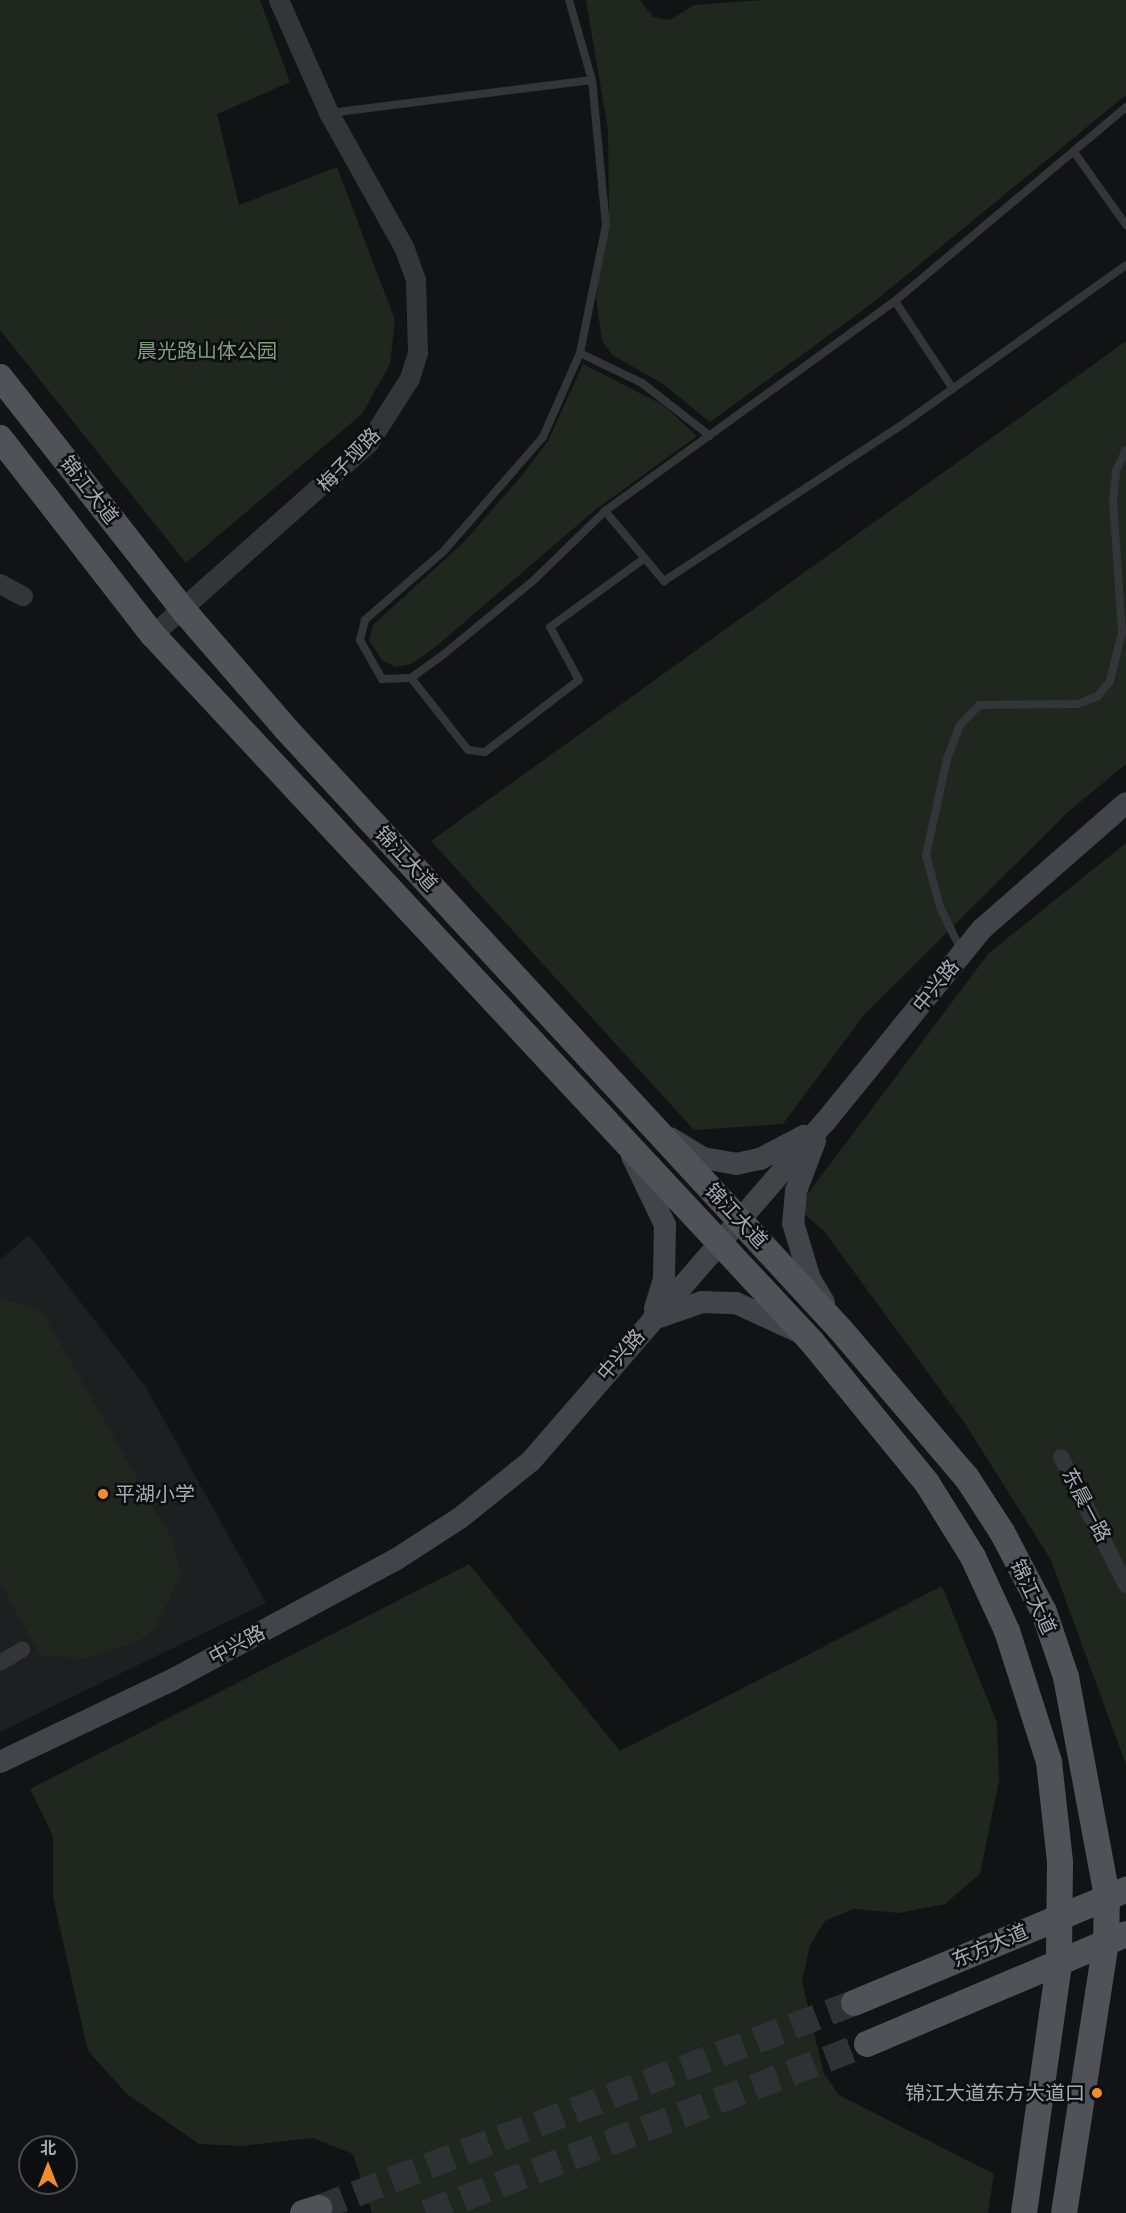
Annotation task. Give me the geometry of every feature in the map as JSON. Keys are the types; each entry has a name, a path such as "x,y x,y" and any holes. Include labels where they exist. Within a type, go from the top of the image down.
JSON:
{"main road":[{"name":"锦江大道","path":"0,377 184,610 287,730 840,1329 967,1478 1044,1612 1071,1698 1117,1893 1116,1938 1064,2213"},
{"name":"锦江大道","path":"0,438 153,635 716,1243 812,1342 927,1483 973,1557 1007,1631 1049,1762 1060,1917 1059,1964 1024,2213"},
{"name":"中兴路","path":"0,1762 172,1680 395,1560 460,1518 531,1461 737,1217 825,1122 982,929 1126,802"},
{"path":"654,1128 703,1158 736,1164 788,1146 825,1122"},
{"path":"825,1122 806,1159 793,1222 810,1279 840,1329"},
{"path":"628,1147 665,1225 664,1279 652,1319"},
{"path":"652,1319 702,1302 736,1302 783,1321 812,1342"},
{"name":"东方大道","path":"854,2003 1117,1893"},
{"path":"867,2044 1116,1938"}],"street":[{"name":"梅子垭路","path":"153,635 184,610 369,443 410,380 418,353 418,296 405,249 329,113 279,0"},
{"path":"0,584 23,596"},
{"name":"东晨一路","path":"1061,1457 1126,1586"},
{"path":"0,1663 22,1650"}],"lane":[{"path":"569,0 592,80 606,225 580,353 543,437 444,551 365,620 360,640 382,679 411,678 533,581 605,511 895,301 1126,106"},
{"path":"329,113 592,80"},
{"path":"1074,152 1126,225"},
{"path":"605,511 664,581 953,389 1126,265"},
{"path":"895,301 953,389"},
{"path":"580,353 642,383 710,436"},
{"path":"963,953 940,907 926,855 947,759 960,724 979,705 1078,704 1098,696 1110,681 1122,632 1113,501 1116,471 1126,450"},
{"path":"411,678 468,750 485,752 579,680 550,627 645,558"}],"shaded area":[{"name":"平湖小学","path":"29,1235 145,1386 266,1603 0,1732 0,1260"}],"green space":[{"name":"晨光路山体公园","path":"0,0 260,0 290,82 217,114 239,205 337,167 395,320 390,364 362,414 186,563 0,330"},
{"path":"586,0 640,0 653,17 670,20 694,5 763,0 1126,0 1126,95 870,305 710,422 663,384 612,355 602,341 596,298 609,213 608,130"},
{"path":"1126,341 1126,764 1069,811 864,1015 783,1124 694,1130 431,841"},
{"path":"583,364 663,405 697,436 595,510 433,649 411,664 396,667 382,660 369,640 373,625 464,542 519,479 548,441"},
{"path":"1126,843 1126,1765 1051,1560 964,1422 824,1231 797,1208 989,953"},
{"path":"0,1298 41,1310 172,1539 181,1573 155,1629 137,1642 87,1658 41,1656 0,1583"},
{"path":"469,1564 620,1751 942,1586 997,1723 999,1781 980,1874 945,1904 899,1913 854,1909 825,1921 810,1945 802,1982 824,2074 839,2095 994,2174 988,2213 372,2213 353,2154 313,2138 241,2146 199,2144 127,2094 88,2051 53,1898 53,1836 30,1789"}],"tunnel":[{"path":"319,2208 854,2003"},
{"path":"426,2213 867,2044"}],"place":[{"name":"平湖小学","path":"103,1494"},
{"name":"锦江大道东方大道口","path":"1097,2093"}]}
